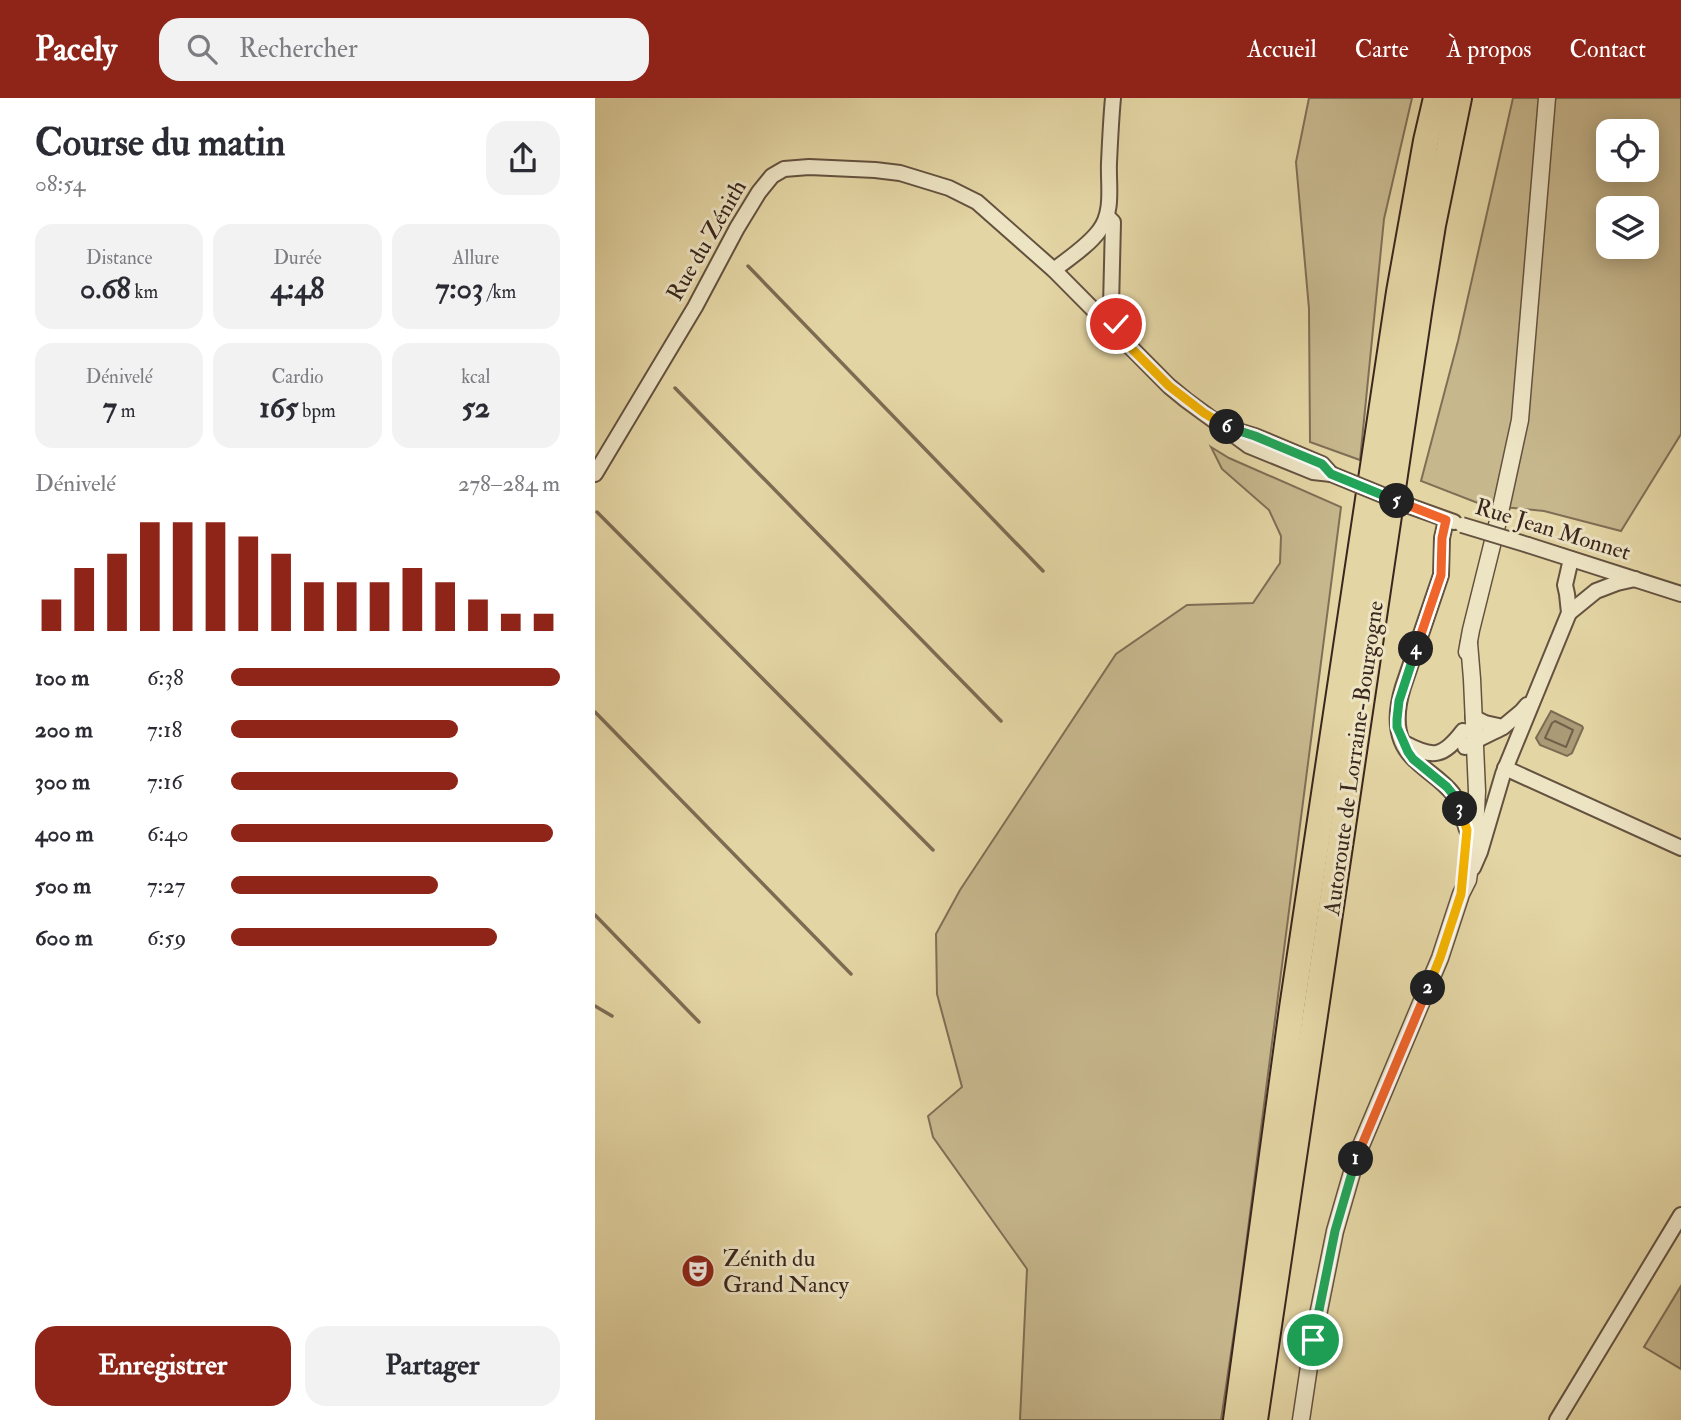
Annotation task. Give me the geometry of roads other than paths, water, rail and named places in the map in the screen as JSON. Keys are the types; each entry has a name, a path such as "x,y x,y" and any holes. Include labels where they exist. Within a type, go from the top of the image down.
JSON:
{"highway":[{"name":"Autoroute de Lorraine-Bourgogne","path":"1236,1420 1294,994 1399,292 1436,98"},
{"name":"Autoroute de Lorraine-Bourgogne","path":"1255,1420 1420,306 1433,225 1459,98"}],"street":[{"path":"1054,270 1100,230 1107,216 1110,199 1113,98"},
{"path":"1465,887 1467,740 1463,677 1520,421 1547,98"},
{"name":"Rue du Zénith","path":"595,474 767,181 785,169 810,167 900,173 927,180 977,202 1054,270 1186,400 1249,446 1313,472 1331,474"},
{"path":"1107,216 1113,222 1111,307 1122,339"},
{"name":"Rue Jean Monnet","path":"1331,474 1446,520 1681,594"},
{"path":"1446,520 1442,538 1441,575 1399,701 1397,727 1413,759 1455,797 1467,830"},
{"path":"1301,1420 1313,1340 1333,1243 1357,1155 1440,958 1480,852 1505,768 1569,613 1565,585 1571,559"},
{"path":"1569,613 1596,591 1635,579"},
{"path":"1465,887 1475,831 1477,790 1467,740 1473,717 1469,643"},
{"path":"1404,743 1416,750 1439,753 1467,740 1486,737 1521,712 1537,693"},
{"path":"1473,717 1503,727"},
{"path":"1505,768 1681,848"},
{"path":"1557,1420 1681,1216"}],"water":[{"path":"1551,711 1583,728 1572,753 1567,756 1540,745 1536,738"}],"waterway":[{"path":"748,266 1043,571"},
{"path":"675,388 1001,721"},
{"path":"597,512 933,850"},
{"path":"595,712 851,974"},
{"path":"595,915 699,1022"},
{"path":"595,1006 612,1016"}],"place":[{"name":"Zénith du Grand Nancy","path":"698,1271"}]}
